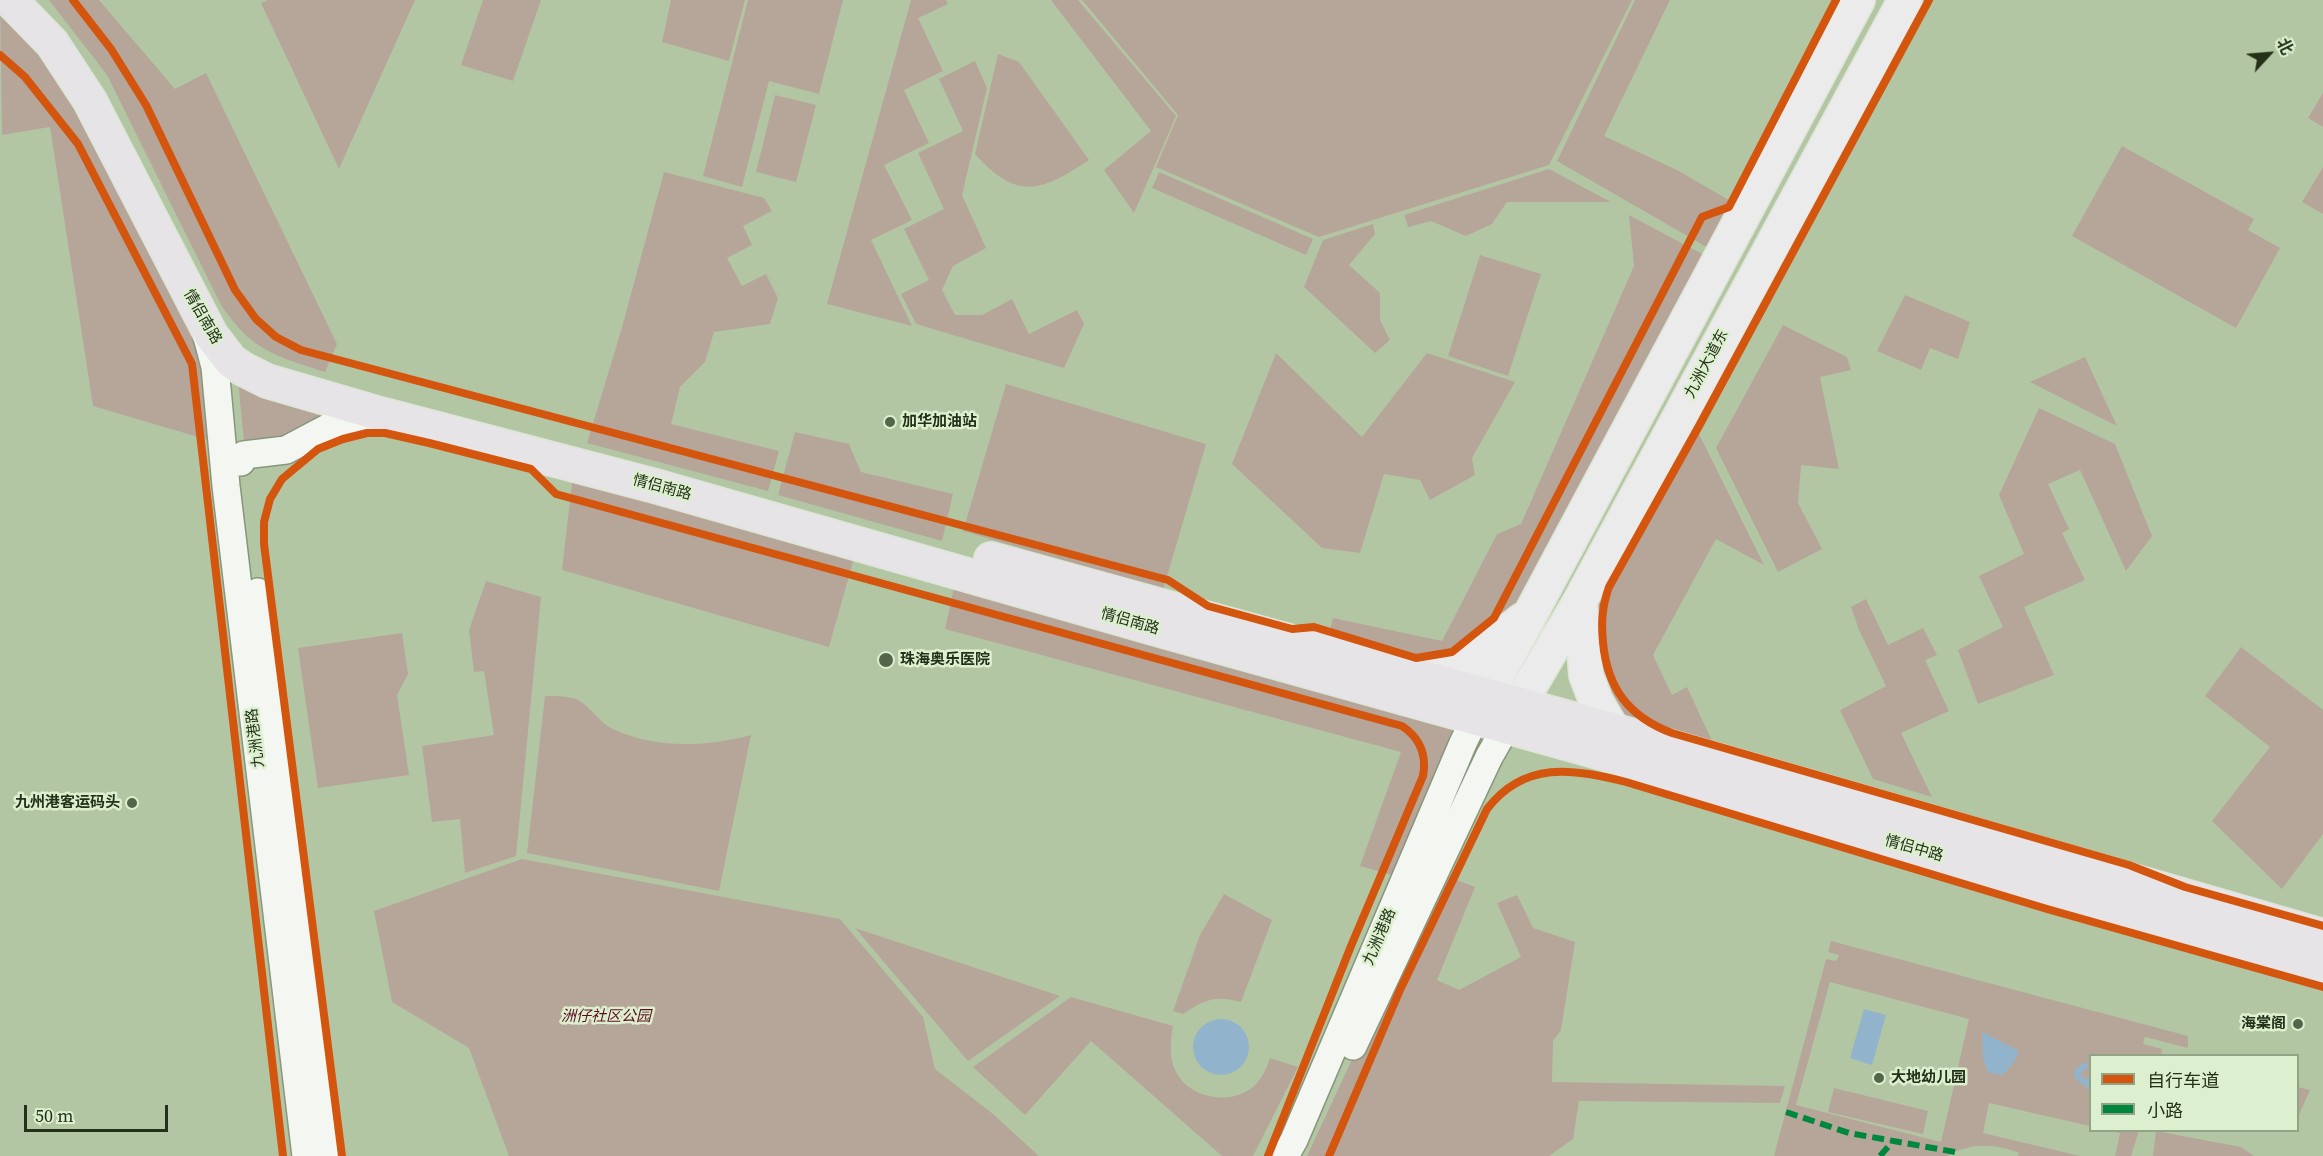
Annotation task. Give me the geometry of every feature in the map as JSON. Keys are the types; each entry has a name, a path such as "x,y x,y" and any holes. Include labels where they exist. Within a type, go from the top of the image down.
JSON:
{"highway":[{"name":"情侣南路","path":"10,0 52,43 90,101 214,322 231,361 267,381 380,414 1497,711"},
{"name":"情侣南路","path":"38,0 69,33 91,63 113,100 215,306 214,322"},
{"name":"情侣南路","path":"214,322 262,355 328,379 1419,676 1497,711"},
{"name":"情侣中路","path":"1497,711 1613,730 2323,936"},
{"name":"情侣中路","path":"1497,711 1605,754 1870,837 2323,966"}],"main road":[{"path":"1497,711 1533,612 1858,0"},
{"name":"九洲大道东","path":"1497,711 1580,601 1905,0"},
{"path":"1598,490 1631,504"},
{"path":"1580,601 1586,675 1596,701 1613,730"},
{"path":"1419,676 1464,666 1533,612"}],"street":[{"name":"九洲港路","path":"214,322 211,346 229,510 306,1156"},
{"name":"九洲港路","path":"231,361 241,462 330,1156"},
{"path":"241,462 244,455 296,446 337,423 380,414"},
{"name":"九洲港路","path":"1285,1156 1294,1140 1463,743 1497,711"},
{"name":"九洲港路","path":"1303,1156 1418,904 1489,757 1497,711"}],"green space":[{"path":"0,0 49,47 200,324 215,442 93,406 50,127 2,135"},
{"path":"49,0 99,0 175,89 206,73 337,344 325,372 266,350 244,333 221,305 107,75"},
{"path":"268,0 415,0 339,169 261,3"},
{"path":"483,0 541,0 513,81 461,65"},
{"path":"671,0 745,0 729,61 662,42"},
{"path":"748,0 843,0 819,94 769,81 742,187 703,176"},
{"path":"911,0 946,0 948,4 918,18 943,71 904,90 929,143 884,165 912,220 871,240 912,326 827,304"},
{"path":"1051,0 1078,0 1176,116 1134,213 1104,170 1151,131"},
{"path":"1082,0 1632,0 1549,165 1319,237 1156,167 1178,115"},
{"path":"1635,0 1670,0 1604,136 1677,170 1741,207 1717,253 1557,161"},
{"path":"998,54 1019,62 1089,160 1057,179 1030,187 1017,185 1004,179 975,154"},
{"path":"975,61 987,88 962,195 986,248 953,266 942,290 955,315 982,315 1012,299 1029,334 1077,310 1084,324 1064,368 916,324 901,294 929,280 904,229 944,209 918,153 963,131 939,79"},
{"path":"2323,93 2323,127 2308,118"},
{"path":"775,95 816,105 796,182 756,172"},
{"path":"2122,146 2254,219 2248,230 2280,248 2236,328 2072,236"},
{"path":"2323,167 2323,214 2302,202"},
{"path":"1549,169 1611,202 1507,202 1492,224 1466,236 1431,221 1408,227 1404,215"},
{"path":"664,172 764,198 772,211 743,226 752,245 727,258 742,286 766,274 778,298 770,324 714,332 705,362 680,387 671,424 779,451 768,491 587,443 621,331"},
{"path":"1159,172 1313,239 1306,255 1152,188"},
{"path":"1629,215 1715,261 1530,609 1461,663 1417,670 1326,644 1333,618 1442,641 1497,534 1521,524 1634,266"},
{"path":"1373,224 1375,234 1349,265 1380,293 1380,320 1390,340 1375,353 1304,287 1323,240"},
{"path":"1480,255 1541,274 1508,376 1448,356"},
{"path":"1905,295 1970,322 1958,359 1930,348 1921,370 1877,351"},
{"path":"1783,325 1847,357 1851,370 1820,377 1839,469 1801,465 1798,503 1822,549 1778,572 1716,448"},
{"path":"1276,353 1362,437 1427,353 1515,382 1472,458 1475,475 1430,500 1420,480 1384,474 1360,553 1322,548 1232,464"},
{"path":"2085,357 2117,426 2030,382"},
{"path":"237,370 342,412 292,439 244,442"},
{"path":"1006,384 1206,444 1163,590 963,531"},
{"path":"2039,408 2115,444 2152,536 2126,571 2080,470 2048,484 2069,529 2062,533 2085,580 2024,607 2054,675 1978,704 1958,650 2003,627 1979,576 2024,554 1999,495"},
{"path":"1683,421 1696,428 1764,565 1716,539 1653,655 1672,695 1687,687 1719,756 1617,727 1602,703 1587,601"},
{"path":"795,432 849,444 861,472 953,494 942,541 778,495"},
{"path":"573,475 856,551 829,647 562,570"},
{"path":"956,578 1470,721 1402,878 1360,866 1401,752 945,629"},
{"path":"486,581 541,597 516,856 465,873 460,819 432,822 422,746 494,735 484,671 474,672 469,630"},
{"path":"1866,599 1888,645 1923,628 1937,655 1925,660 1949,711 1901,733 1932,797 1873,779 1840,710 1886,686 1859,630 1851,607"},
{"path":"402,633 408,674 397,695 409,775 318,788 298,648"},
{"path":"2241,647 2323,710 2323,834 2282,889 2212,821 2270,747 2205,696"},
{"path":"545,696 578,700 613,729 646,740 699,744 751,735 719,891 527,853"},
{"name":"洲仔社区公园","path":"522,859 840,919 923,1017 935,1069 993,1114 1039,1156 509,1156 469,1048 392,1002 374,911"},
{"path":"1439,873 1475,887 1437,980 1459,990 1521,957 1497,903 1517,895 1533,928 1575,942 1561,1030 1553,1041 1552,1082 1785,1086 1780,1103 1579,1101 1573,1139 1549,1156 1307,1156"},
{"path":"1224,894 1272,920 1241,1002 1217,999 1204,1002 1183,1014 1173,1011 1200,935"},
{"path":"855,928 1060,996 968,1061"},
{"path":"1831,941 2188,1036 2188,1048 2145,1037 2143,1044 2162,1049 2161,1054 2089,1054 2089,1126 1989,1103 1983,1133 2080,1156 2018,1156 2019,1153 2010,1150 1983,1146 1965,1148 1948,1156 1774,1156 1826,959 1836,961 1839,955 1828,952","holes":["1830,982 1969,1019 1941,1142 1796,1105"]},
{"path":"1071,997 1173,1026 1171,1050 1176,1072 1182,1081 1201,1094 1223,1097 1245,1092 1259,1080 1270,1058 1298,1067 1253,1156 1222,1156 1091,1041 1025,1115 973,1067"},
{"path":"2299,1087 2310,1090 2299,1115"},
{"path":"1834,1088 1928,1111 1923,1134 1828,1112"},
{"path":"2114,1132 2139,1132 2131,1156 2115,1156 2120,1133"},
{"path":"2156,1132 2161,1132 2241,1147 2254,1156 2153,1156"}],"water":[{"path":"1864,1009 1886,1015 1872,1065 1850,1058"},
{"path":"1221,1019 1232,1021 1241,1027 1247,1036 1249,1047 1247,1058 1241,1067 1232,1073 1221,1075 1210,1073 1201,1067 1195,1058 1193,1047 1195,1036 1201,1027 1210,1021"},
{"path":"1982,1032 2019,1051 2014,1062 2003,1075 1989,1073 1983,1060"}],"waterway":[{"path":"2078,1071 2085,1066"},
{"path":"2077,1074 2084,1082"},
{"path":"2089,1080 2086,1082 2089,1086"}],"marked path":[{"path":"1786,1112 1849,1133 1955,1152"},
{"path":"1880,1156 1894,1140"}],"cycle path":[{"path":"73,0 111,49 146,105 235,290 256,319 276,337 301,350 1168,580 1208,606 1292,629 1314,627 1416,658 1452,652 1494,618 1702,217 1729,207 1836,0"},
{"path":"1929,0 1699,426 1609,587 1603,608 1602,628 1609,673 1615,687 1632,709 1672,733 2129,865 2185,887 2323,926"},
{"path":"0,55 25,77 78,144 192,364 283,1156"},
{"path":"342,1156 264,544 264,522 270,499 282,479 318,449 367,433 385,433 531,469 556,494 1402,726 1418,741 1421,747 1424,761 1423,776 1351,946 1268,1156"},
{"path":"1329,1156 1400,990 1487,809 1501,793 1517,783 1550,772 1587,774 1626,782 2047,909 2323,987"}],"place":[{"name":"加华加油站","path":"890,422"},
{"name":"珠海奥乐医院","path":"886,660"},
{"name":"九州港客运码头","path":"132,803"},
{"name":"海棠阁","path":"2298,1024"},
{"name":"大地幼儿园","path":"1879,1078"}]}
